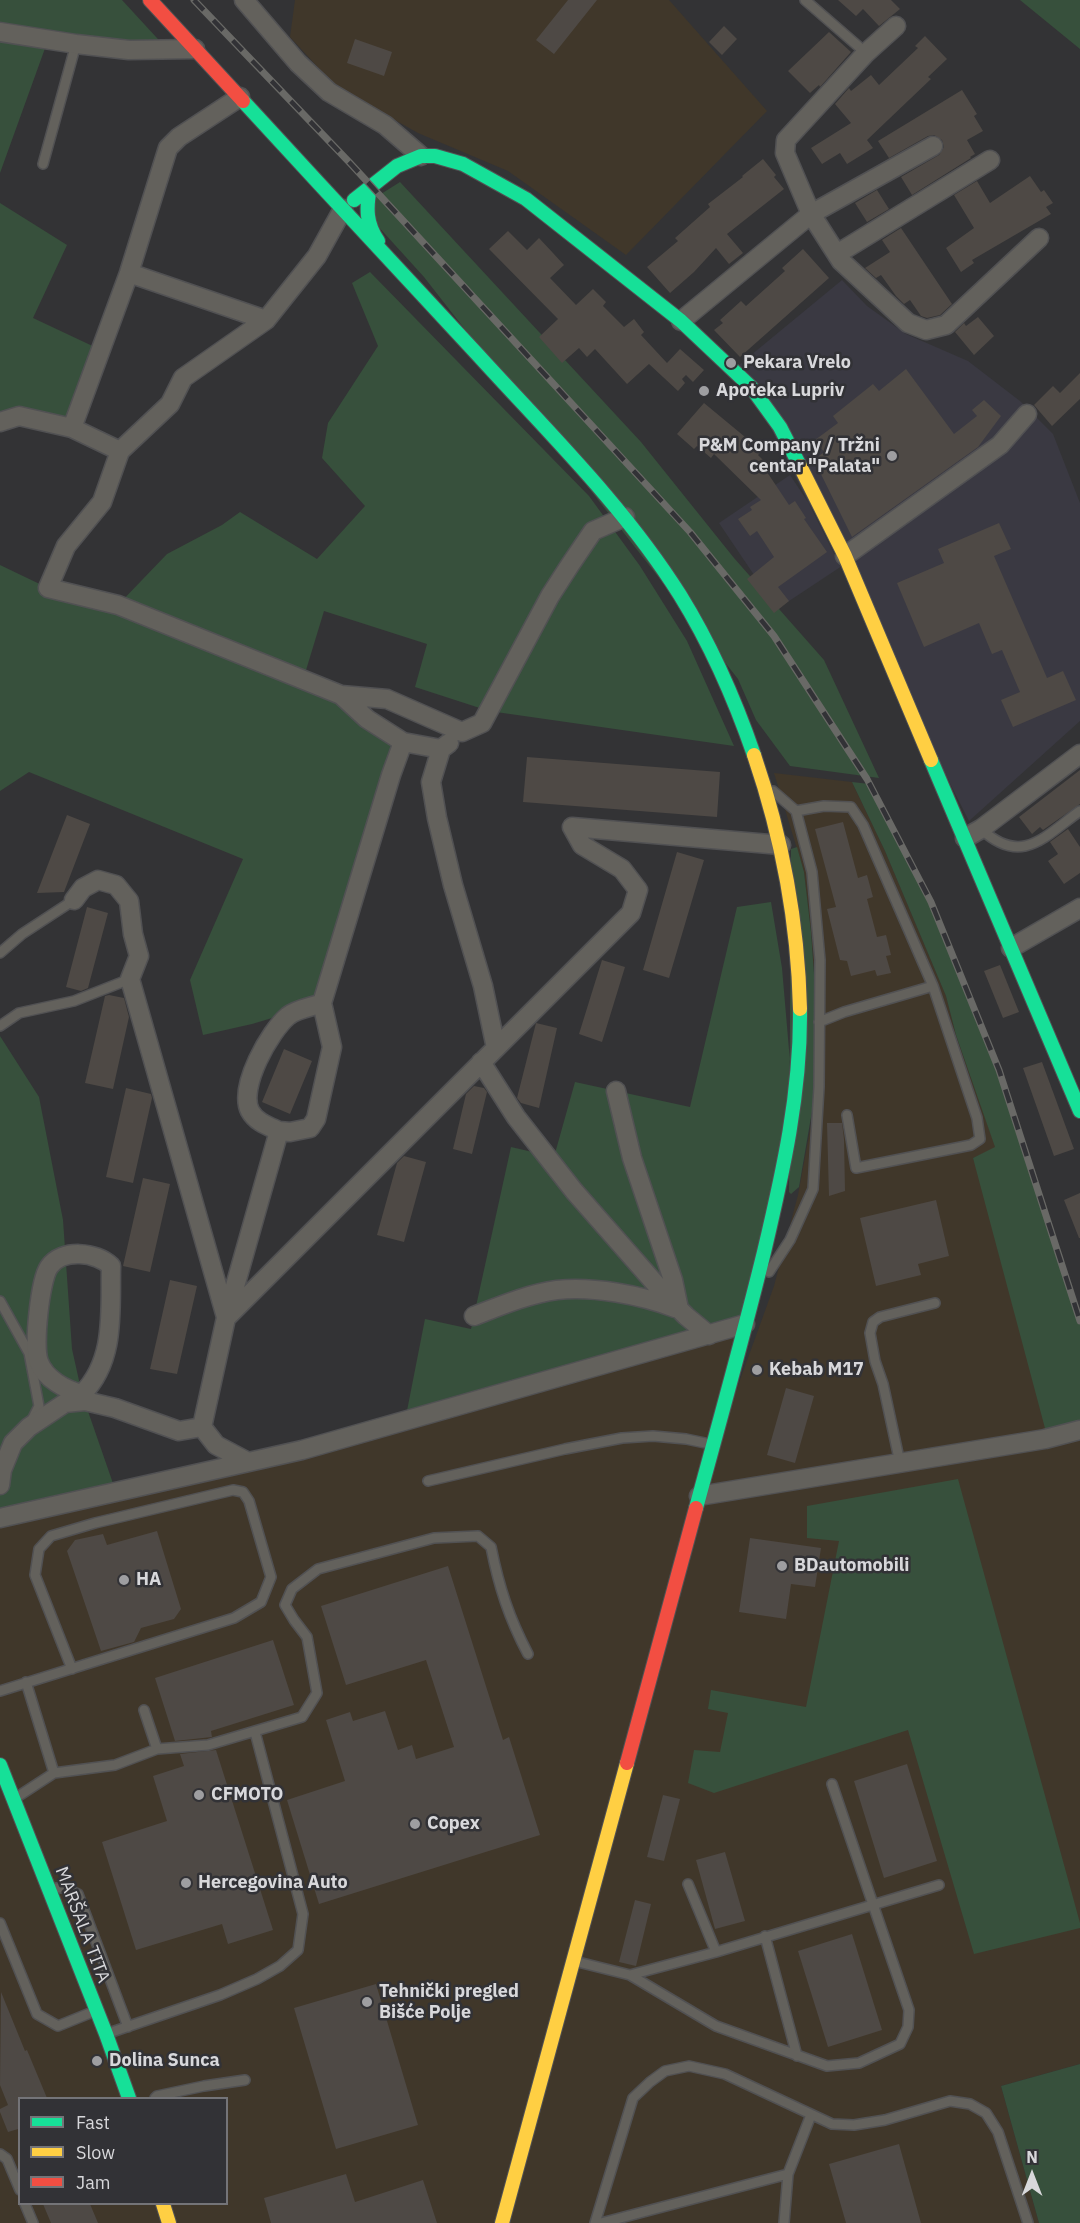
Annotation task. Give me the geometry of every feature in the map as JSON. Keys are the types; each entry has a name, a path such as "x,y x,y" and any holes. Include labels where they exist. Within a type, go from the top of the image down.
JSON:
{"main road":[{"path":"150,0 588,475 625,517 663,568 710,647 746,732 780,845 797,951 800,1045 795,1102 785,1159 753,1297 502,2223"},
{"path":"343,210 397,166 422,156 435,156 463,164 526,199 681,321 751,387 780,427 845,556 973,833 1011,948 1080,1111"},
{"path":"370,188 366,211 371,232 402,273"},
{"name":"MARŠALA TITA","path":"0,1766 97,2010 129,2097"},
{"path":"163,2205 169,2223"}],"street":[{"path":"244,0 298,63 329,92 385,125 422,156"},
{"path":"896,26 866,53 786,140 785,153 811,214 837,254 848,268 908,323 926,330 946,325 1039,238"},
{"path":"0,32 129,50 195,49"},
{"path":"72,428 129,273 168,148 179,137 240,97"},
{"path":"681,321 811,214 933,146"},
{"path":"837,254 990,160"},
{"path":"343,210 317,256 266,320 183,378 170,404 120,451 102,502 66,546 48,588 118,604 341,695 387,699 462,732"},
{"path":"129,273 266,320"},
{"path":"845,556 1000,445 1027,414"},
{"path":"0,422 19,416 72,428 120,451"},
{"path":"496,1048 483,986 453,885 431,782 441,749 462,732 482,723 550,596 593,531 625,517"},
{"path":"341,695 367,719 404,742 441,749"},
{"path":"322,1003 289,1014 272,1032 251,1078 246,1098 250,1111 260,1122 279,1131 290,1132 310,1128 316,1119 332,1047 322,1003 391,775 404,742"},
{"path":"973,833 1080,754"},
{"path":"226,1318 631,913 638,890 622,869 582,845 572,827 780,845"},
{"path":"74,900 83,888 98,880 116,885 129,901 133,934 139,956 130,978 226,1318"},
{"path":"1011,948 1080,908"},
{"path":"481,1062 516,1117 574,1191 679,1309 709,1335"},
{"path":"616,1091 632,1158 673,1280 679,1309"},
{"path":"202,1427 226,1318 279,1131"},
{"path":"0,1485 2,1470 13,1443 28,1427 65,1403 83,1398 99,1373 107,1349 110,1331 111,1266 104,1259 72,1254 60,1257 49,1266 43,1283 34,1358 50,1377 83,1398 179,1431 202,1427"},
{"path":"474,1316 517,1300 557,1290 593,1291 631,1296 679,1309"},
{"path":"0,1518 302,1450 745,1324"},
{"path":"202,1427 216,1445 248,1462"},
{"path":"699,1496 1045,1439 1080,1430"}],"lane":[{"path":"805,0 866,53"},
{"path":"43,164 76,44"},
{"path":"753,1297 790,1240 813,1189 819,1086 820,960 812,872 796,811 762,781"},
{"path":"796,811 824,806 851,807 863,825 933,986 977,1118 980,1138 971,1144 856,1168 847,1115"},
{"path":"973,833 1005,845 1018,847 1034,845 1080,811"},
{"path":"0,953 22,934 74,900"},
{"path":"0,1026 19,1013 74,1001 130,978"},
{"path":"819,1022 844,1012 933,986"},
{"path":"819,1003 828,1009 844,1012"},
{"path":"0,1301 34,1358 39,1406 28,1427"},
{"path":"900,1462 870,1333 873,1322 880,1317 935,1303"},
{"path":"428,1481 622,1438 653,1436 686,1439 712,1445"},
{"path":"0,1691 26,1682 72,1669 234,1618 261,1602 270,1577 249,1501 243,1492 233,1490 95,1523 51,1536 39,1549 35,1575 72,1669"},
{"path":"14,1799 54,1773 115,1765 157,1749 207,1745 302,1718 317,1693 308,1636 285,1605 292,1589 318,1569 434,1538 477,1536 491,1547 510,1620 528,1654"},
{"path":"26,1682 54,1773"},
{"path":"144,1710 157,1749"},
{"path":"106,2034 220,1995 258,1979 280,1966 298,1950 303,1914 255,1732"},
{"path":"572,1960 630,1974 716,2026 827,2066 859,2063 900,2044 908,2027 909,2010 832,1784"},
{"path":"688,1884 716,1952"},
{"path":"630,1974 716,1952 939,1885"},
{"path":"49,1888 63,1888 78,1894 128,2027"},
{"path":"0,1923 37,2014 58,2026 97,2010"},
{"path":"765,1936 797,2056"},
{"path":"595,2223 633,2098 665,2072 689,2066 725,2074 832,2124 854,2125 885,2120 950,2101 970,2104 986,2114 998,2132 1028,2223"},
{"path":"156,2097 188,2089 245,2080"},
{"path":"784,2223 788,2174 811,2115"},
{"path":"0,2154 7,2159 18,2185"},
{"path":"601,2223 788,2174"},
{"path":"25,2205 33,2223"}],"shaded area":[{"path":"295,0 669,0 767,111 626,255 508,171 418,133 336,87 290,37"},
{"path":"842,280 867,306 906,334 968,361 1020,401 1053,434 1080,503 1080,721 969,821 739,365"},
{"path":"790,475 848,562 777,609 719,523"},
{"path":"774,773 852,782 885,851 946,996 956,1035 996,1148 973,1158 1080,1430 1080,2064 1001,2086 1039,2223 0,2223 0,1518 302,1450 745,1324 702,1485 774,1286 798,1195 812,1119 820,1055 804,872"}],"green space":[{"path":"0,0 122,0 168,50 48,40 0,173"},
{"path":"1020,0 1080,0 1080,49"},
{"path":"400,182 641,442 734,558 824,660 879,778 790,766 756,720 738,679 424,277 375,223 370,201"},
{"path":"0,203 67,245 33,318 101,350 72,428 0,422"},
{"path":"370,272 589,496 640,566 687,641 734,746 489,711 415,687 427,644 324,611 303,680 403,742 322,1003 252,1024 203,1035 190,980 243,859 29,772 0,791 0,565 48,588 118,605 167,554 222,525 240,512 317,559 365,506 322,458 328,423 378,346 352,283"},
{"path":"852,782 869,784 931,902 999,1070 1080,1325 1080,1424 1046,1432 973,1158 995,1147 956,1035 946,996 885,851"},
{"path":"797,847 804,872 811,932 815,988 816,1088 799,1187 791,1194 789,1192 791,849"},
{"path":"771,902 782,968 794,1108 745,1324 405,1421 425,1319 471,1329 511,1147 554,1157 575,1082 690,1107 737,907"},
{"path":"0,1036 39,1097 63,1220 72,1349 82,1394 116,1492 0,1518"},
{"path":"958,1479 1080,1923 1080,1928 974,1954 908,1730 714,1793 688,1783 694,1750 720,1752 728,1713 708,1709 711,1690 806,1707 839,1541 807,1538 807,1506"},
{"path":"1080,2064 1080,2223 1039,2223 1001,2086"}],"building":[{"path":"568,0 597,0 554,54 536,40"},
{"path":"838,0 891,0 900,9 879,26 863,9 856,16"},
{"path":"724,26 737,39 722,55 709,42"},
{"path":"829,32 851,52 820,87 819,85 810,93 788,71"},
{"path":"925,36 947,59 928,77 931,79 867,140 873,148 847,164 840,153 822,164 811,148 851,123 835,104 849,88 851,91 871,75 879,85 918,48 915,46"},
{"path":"355,39 392,52 384,76 347,63"},
{"path":"962,90 977,114 974,116 983,131 967,140 975,154 912,195 901,177 939,155 944,147 942,140 934,135 928,136 889,158 878,141"},
{"path":"763,159 784,189 727,234 743,253 729,264 716,248 670,293 647,267 678,241 675,238 710,207 708,204"},
{"path":"1030,176 1041,192 1044,190 1053,203 1046,207 1051,214 972,260 974,263 961,272 946,248 974,228 954,195 977,181 990,203"},
{"path":"877,190 889,209 867,222 855,203"},
{"path":"901,228 952,304 940,315 927,318 921,316 910,300 904,304 896,296 881,275 876,278 865,268 890,252 882,240"},
{"path":"508,231 527,250 539,238 553,253 564,265 550,278 576,305 593,289 606,302 603,306 624,327 634,319 644,332 641,335 667,363 680,349 704,370 693,382 686,375 682,379 685,383 678,391 649,364 627,384 595,349 587,357 579,348 562,363 539,337 558,319 489,249"},
{"path":"803,249 829,278 740,357 714,330 723,323 720,320 741,301 746,306 785,271 782,268"},
{"path":"978,317 994,336 974,355 955,332 964,323 966,326"},
{"name":"P&M Company / Tržni centar \"Palata\"","path":"906,369 954,434 977,416 972,410 984,400 1001,416 978,447 852,537 814,460 824,452 815,440 838,423 833,416 873,384 879,391"},
{"path":"1080,373 1080,399 1052,426 1034,405 1053,386 1060,393"},
{"path":"704,403 762,451 758,455 768,465 765,469 789,505 795,501 806,518 804,519 827,552 778,587 789,601 774,613 747,579 774,557 757,531 750,536 738,519 752,510 750,507 761,500 714,454 711,458 697,446 694,449 677,434"},
{"path":"999,523 1011,549 994,556 1047,678 1063,671 1076,700 1013,727 1001,700 1020,692 1002,650 992,654 979,623 924,647 897,583 944,563 938,549"},
{"path":"527,757 720,772 717,817 523,802"},
{"path":"1080,770 1080,804 1043,830 1040,827 1032,834 1019,817"},
{"path":"67,815 90,824 64,892 37,893"},
{"path":"843,822 858,878 867,875 873,897 867,899 877,937 886,935 891,955 886,956 891,973 877,976 875,970 851,976 847,961 840,960 827,909 836,907 815,829"},
{"path":"1068,829 1080,847 1080,873 1064,884 1048,861 1058,854 1050,842"},
{"path":"677,852 704,860 669,978 643,970"},
{"path":"87,907 108,913 88,988 81,991 66,987"},
{"path":"602,960 625,967 602,1042 579,1034"},
{"path":"1000,965 1019,1012 1003,1018 984,971"},
{"path":"105,996 124,998 129,1017 113,1089 85,1083"},
{"path":"536,1023 557,1028 539,1108 521,1103 517,1098"},
{"path":"284,1049 312,1061 290,1114 262,1102"},
{"path":"1042,1062 1074,1149 1054,1156 1023,1068"},
{"path":"474,1086 484,1088 487,1092 472,1154 453,1149 466,1094"},
{"path":"126,1088 151,1094 152,1098 133,1183 106,1177"},
{"path":"827,1123 842,1123 844,1139 845,1191 829,1196"},
{"path":"404,1156 426,1162 404,1242 377,1235 397,1163"},
{"path":"143,1178 170,1184 150,1272 123,1266"},
{"path":"1080,1193 1080,1238 1079,1238 1064,1200"},
{"path":"936,1200 949,1256 918,1264 921,1275 876,1286 860,1218"},
{"path":"170,1280 197,1286 177,1374 150,1369"},
{"path":"786,1388 814,1396 795,1463 767,1455"},
{"name":"HA","path":"157,1531 181,1609 174,1619 141,1628 134,1642 101,1651 67,1551 75,1540 103,1534 107,1545"},
{"name":"BDautomobili","path":"750,1538 821,1548 815,1587 791,1584 786,1619 739,1612"},
{"path":"448,1566 503,1740 509,1737 540,1835 319,1904 287,1800 345,1781 326,1720 350,1712 353,1721 385,1711 398,1750 412,1745 416,1759 454,1747 426,1660 346,1685 321,1606"},
{"path":"273,1640 294,1705 211,1731 212,1737 175,1741 155,1678"},
{"name":"Hercegovina Auto","path":"216,1750 273,1930 228,1944 222,1924 136,1950 102,1842 167,1821 153,1776 184,1766 180,1754"},
{"path":"907,1764 937,1861 884,1878 854,1781"},
{"path":"663,1795 680,1799 664,1861 647,1857"},
{"path":"725,1852 745,1921 715,1929 696,1860"},
{"path":"635,1900 651,1904 636,1966 619,1962"},
{"path":"852,1934 882,2030 828,2047 798,1951"},
{"path":"376,1984 418,2125 336,2149 294,2008"},
{"path":"1,1992 47,2097 18,2097 18,2129 8,2132 0,2109 8,2105 0,2085"},
{"path":"899,2144 921,2223 846,2223 829,2164"},
{"path":"346,2174 355,2202 423,2180 437,2223 271,2223 264,2198"},
{"path":"43,2205 90,2205 98,2223 51,2223"}],"railway":[{"path":"194,0 350,163 690,532 774,636 867,779 931,902 999,1070 1080,1321"}],"traffic: fast":[{"path":"243,101 558,441 635,531 680,595 702,633 739,714 754,755"},
{"path":"354,200 397,166 421,156 435,156 463,164 526,199 681,321 751,387 780,427 800,466"},
{"path":"370,188 368,216 378,241"},
{"path":"931,760 1080,1111"},
{"path":"696,1508 748,1316 778,1192 794,1101 800,1040 800,1009"},
{"path":"0,1765 129,2097"}],"traffic: slow":[{"path":"800,466 845,556 931,760"},
{"path":"754,755 773,817 787,880 796,945 800,1009"},
{"path":"502,2223 627,1763"},
{"path":"163,2205 169,2223"}],"traffic: jam":[{"path":"150,0 243,101"},
{"path":"627,1763 696,1508"}],"place":[{"name":"Pekara Vrelo","path":"731,363"},
{"name":"Apoteka Lupriv","path":"704,391"},
{"name":"P&M Company / Tržni centar \"Palata\"","path":"892,456"},
{"name":"Kebab M17","path":"757,1370"},
{"name":"BDautomobili","path":"782,1566"},
{"name":"HA","path":"124,1580"},
{"name":"CFMOTO","path":"199,1795"},
{"name":"Copex","path":"415,1824"},
{"name":"Hercegovina Auto","path":"186,1883"},
{"name":"Tehnički pregled Bišće Polje","path":"367,2002"},
{"name":"Dolina Sunca","path":"97,2061"}]}
